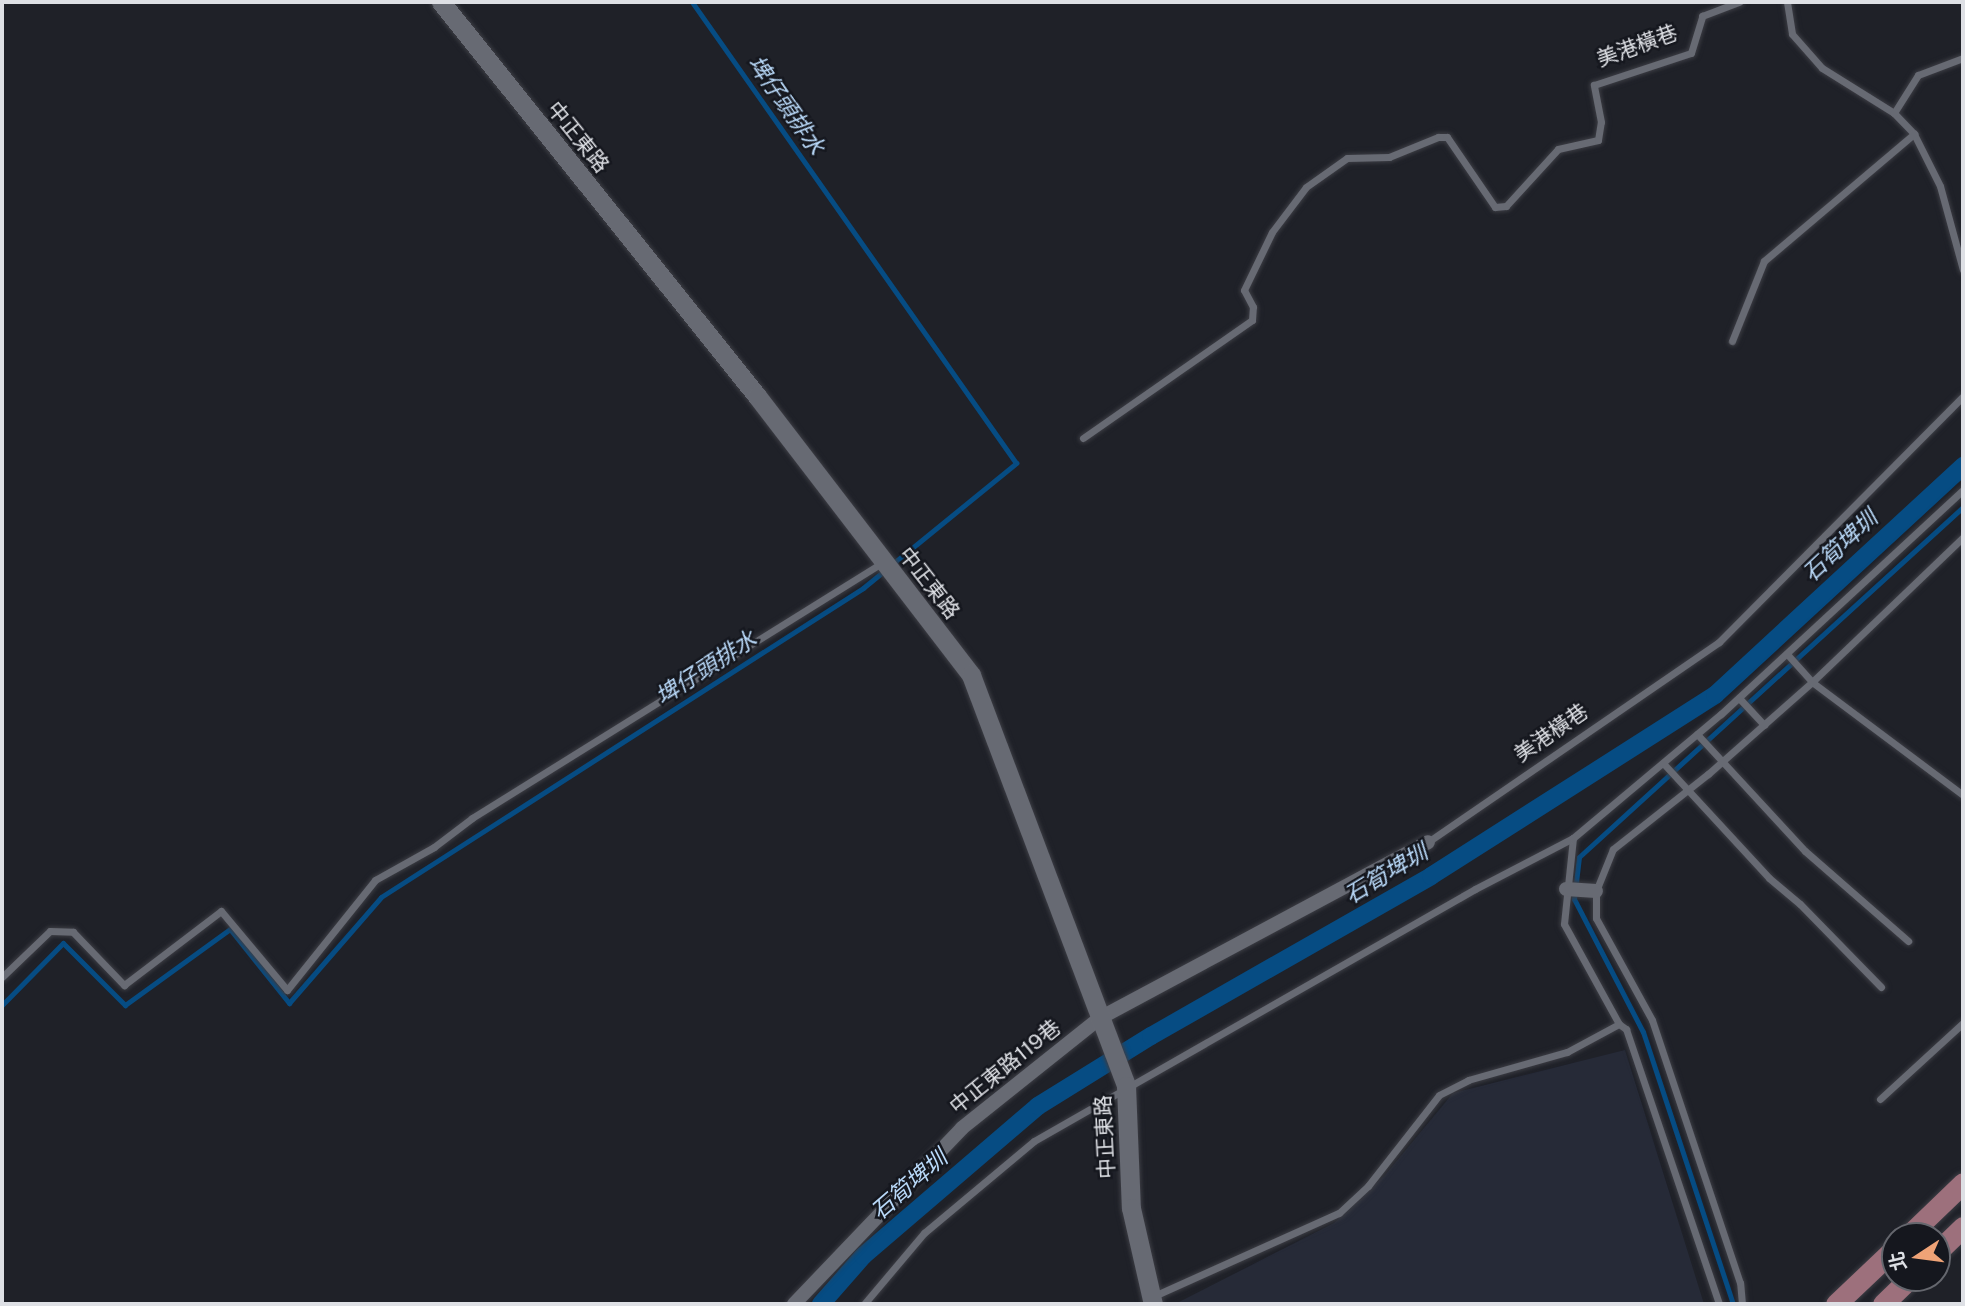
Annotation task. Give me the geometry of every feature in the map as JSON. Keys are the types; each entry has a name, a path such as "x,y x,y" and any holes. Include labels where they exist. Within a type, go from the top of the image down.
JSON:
{"main road":[{"name":"中正東路","path":"441,2 748,385 971,675 1126,1086 1131,1208 1152,1301"},
{"path":"1923,1222 1963,1183"},
{"path":"1836,1304 1881,1261"}],"street":[{"name":"美港橫巷","path":"1100,1018 1429,842"},
{"path":"1566,889 1597,891"},
{"name":"中正東路119巷","path":"794,1304 962,1128 1100,1018"}],"lane":[{"name":"美港橫巷","path":"1083,438 1252,320 1253,307 1244,290 1272,232 1306,187 1347,158 1389,157 1438,137 1447,137 1495,207 1506,206 1558,149 1598,140 1601,122 1594,85 1691,53 1702,16 1739,2"},
{"path":"1787,2 1792,34 1822,68 1894,113 1914,134 1940,186 1963,270"},
{"path":"1894,113 1918,75 1963,58"},
{"path":"1732,341 1764,261 1914,134"},
{"name":"美港橫巷","path":"1429,842 1719,642 1963,396"},
{"path":"864,1304 924,1233 1034,1141 1126,1086 1475,889 1573,838 1739,698 1963,490"},
{"path":"1742,1304 1740,1283 1652,1020 1596,918 1597,891 1613,849 1764,725 1963,537"},
{"path":"2,977 50,931 73,932 124,985 221,911 287,990 375,880 434,847 472,818 884,562"},
{"path":"1787,653 1812,682 1963,795"},
{"path":"1739,698 1764,725"},
{"path":"1697,734 1805,851 1908,941"},
{"path":"1663,763 1769,878 1800,904 1881,987"},
{"path":"1573,838 1564,924 1619,1024 1626,1029 1719,1304"},
{"path":"1880,1099 1963,1023"},
{"path":"1152,1301 1339,1213 1368,1186 1439,1095 1468,1080 1567,1052 1619,1024"}],"shaded area":[{"path":"1625,1050 1704,1304 1175,1304 1334,1223 1385,1175 1453,1093"}],"waterway":[{"name":"埤仔頭排水","path":"2,1005 63,943 125,1005 230,929 289,1003 381,897 863,588 1016,463 692,2"},
{"name":"石筍埤圳","path":"821,1304 863,1256 1038,1106 1151,1036 1431,876 1715,695 1963,466"},
{"path":"1733,1304 1643,1032 1574,899 1579,857 1963,507"}]}
